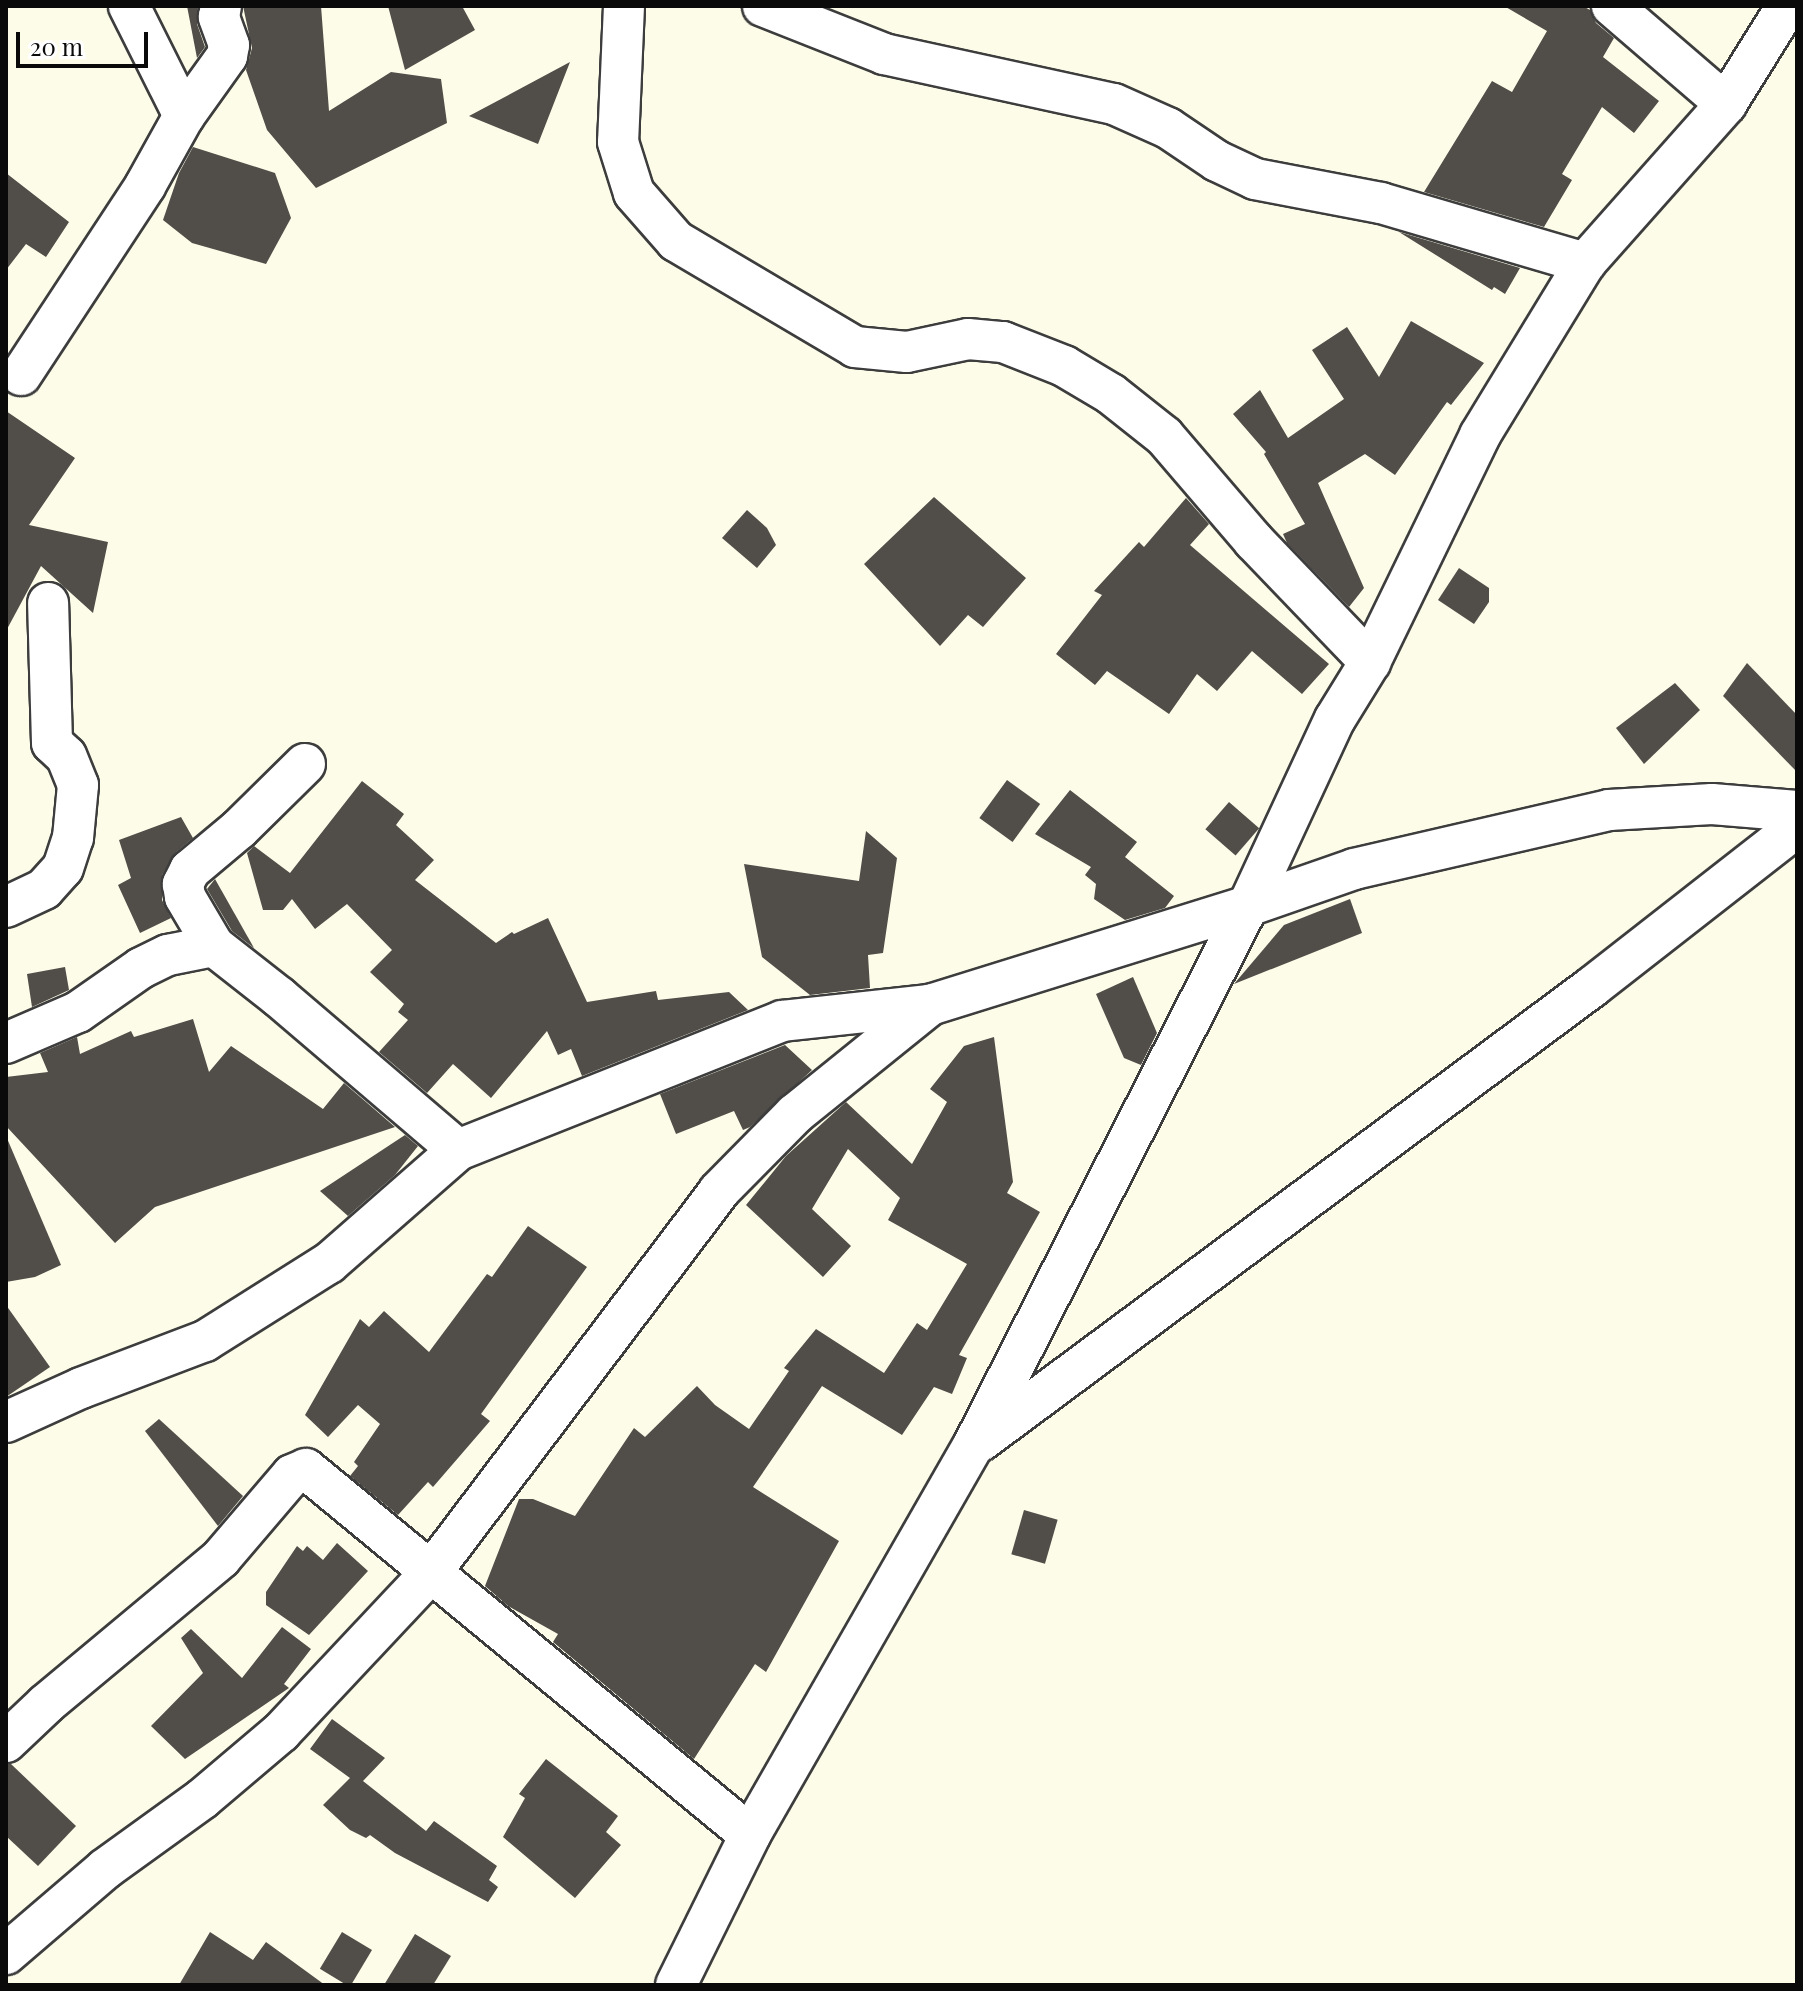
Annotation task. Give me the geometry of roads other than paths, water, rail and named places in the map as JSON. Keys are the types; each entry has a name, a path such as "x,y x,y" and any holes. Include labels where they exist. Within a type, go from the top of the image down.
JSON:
{"street":[{"path":"129,6 184,116"},
{"path":"21,375 145,186 184,116 227,56 229,45 219,17 221,6"},
{"path":"624,6 618,142 634,193 676,241 855,347 907,352 968,339 1003,342 1064,366 1111,394 1164,436 1254,541 1370,662"},
{"path":"763,6 884,54 1114,104 1168,128 1217,161 1255,179 1381,203 1585,263"},
{"path":"1612,6 1726,104"},
{"path":"676,1985 750,1835 973,1446 1248,906 1335,719 1370,662 1480,435 1585,263 1726,104 1787,6"},
{"path":"6,907 44,889 63,868 73,838 78,785 66,756 52,743 48,603"},
{"path":"305,764 239,829 190,870 183,884 185,897 214,946 279,997 458,1150"},
{"path":"6,1422 81,1388 205,1341 329,1263 458,1150 782,1021 930,1005 1248,906 1354,869 1609,810 1712,804 1797,811"},
{"path":"973,1446 1592,987 1797,827"},
{"path":"6,1043 78,1012 141,968 168,955 214,946"},
{"path":"6,1954 93,1879 202,1799 281,1732 432,1571 719,1191 795,1114 930,1005"},
{"path":"6,1742 46,1704 221,1558 299,1469 306,1469 750,1835"},
{"path":"6,1974 14,1985"}]}
